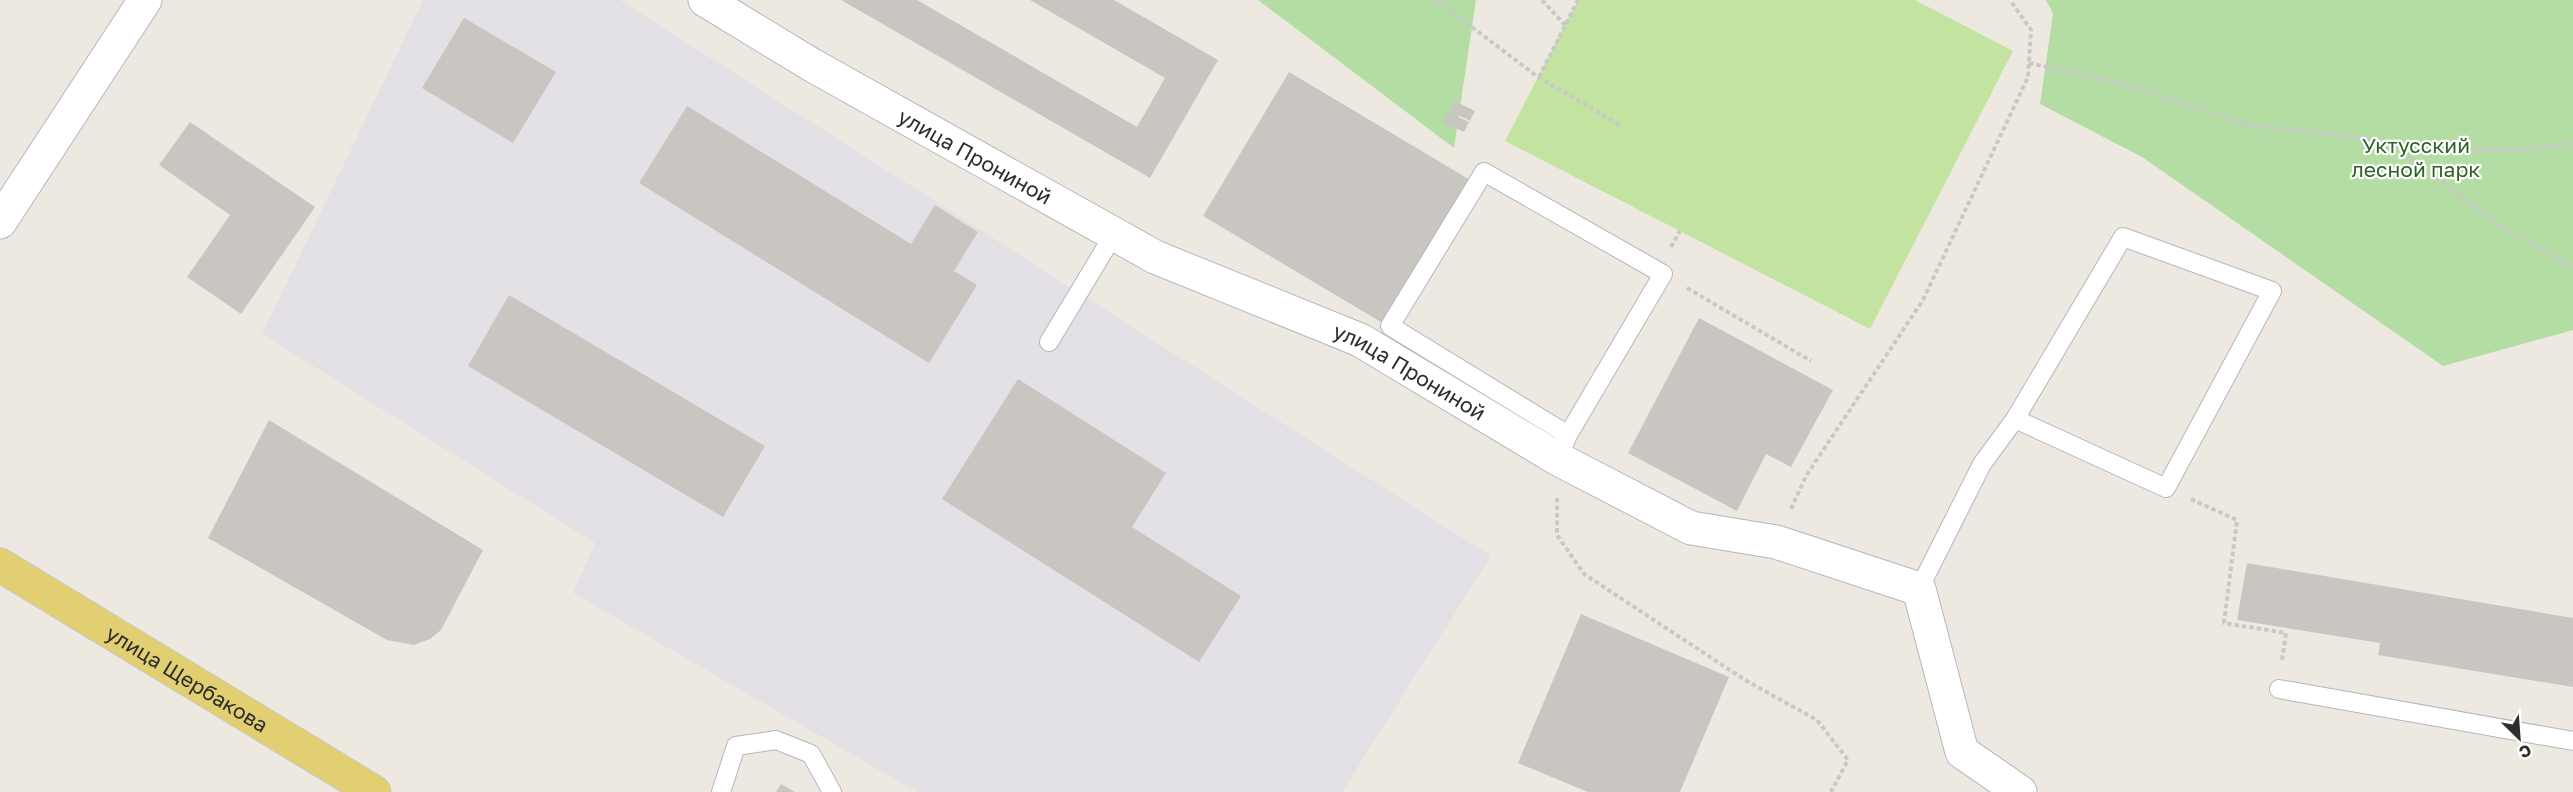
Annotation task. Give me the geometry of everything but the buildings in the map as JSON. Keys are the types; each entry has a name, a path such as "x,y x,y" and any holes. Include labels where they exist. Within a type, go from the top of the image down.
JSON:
{"main road":[{"name":"улица Щербакова","path":"0,565 374,792"}],"street":[{"path":"0,222 145,0"},
{"name":"улица Прониной","path":"705,0 812,65 1155,257 1360,340 1563,447 1691,528 1776,542 1919,589"},
{"path":"1919,589 1962,752 2020,792"}],"lane":[{"path":"1484,172 1663,274 1563,447 1390,326 1484,172"},
{"path":"1049,342 1114,234"},
{"path":"1919,589 1982,464 2016,419 2123,237 2272,291 2166,488 2016,419"},
{"path":"2279,689 2573,741"},
{"path":"721,792 736,746 776,740 812,754 832,792"}],"path":[{"path":"1436,0 1539,77 1620,125"},
{"path":"1542,0 1565,25"},
{"path":"1539,77 1578,0"},
{"path":"1776,542 1806,476 1923,300 2028,77 2031,30 2010,0"},
{"path":"2029,63 2124,84 2247,125 2348,136 2416,149 2522,150 2573,143"},
{"path":"2391,144 2501,227 2573,267"},
{"path":"1663,274 1811,361"},
{"path":"1563,447 1557,535 1584,574 1745,680 1817,720 1848,760 1831,792"},
{"path":"2166,488 2237,520 2224,623 2286,633 2279,689"}],"shaded area":[{"path":"423,0 620,0 1491,556 1342,792 917,792 573,593 595,543 262,334"}],"green space":[{"path":"1258,0 1476,0 1454,148"},
{"path":"1578,0 1915,0 2013,51 1870,329 1505,141"},
{"name":"Уктусский лесной парк","path":"2046,0 2573,0 2573,330 2443,366 2142,157 2040,104 2053,14"}]}
